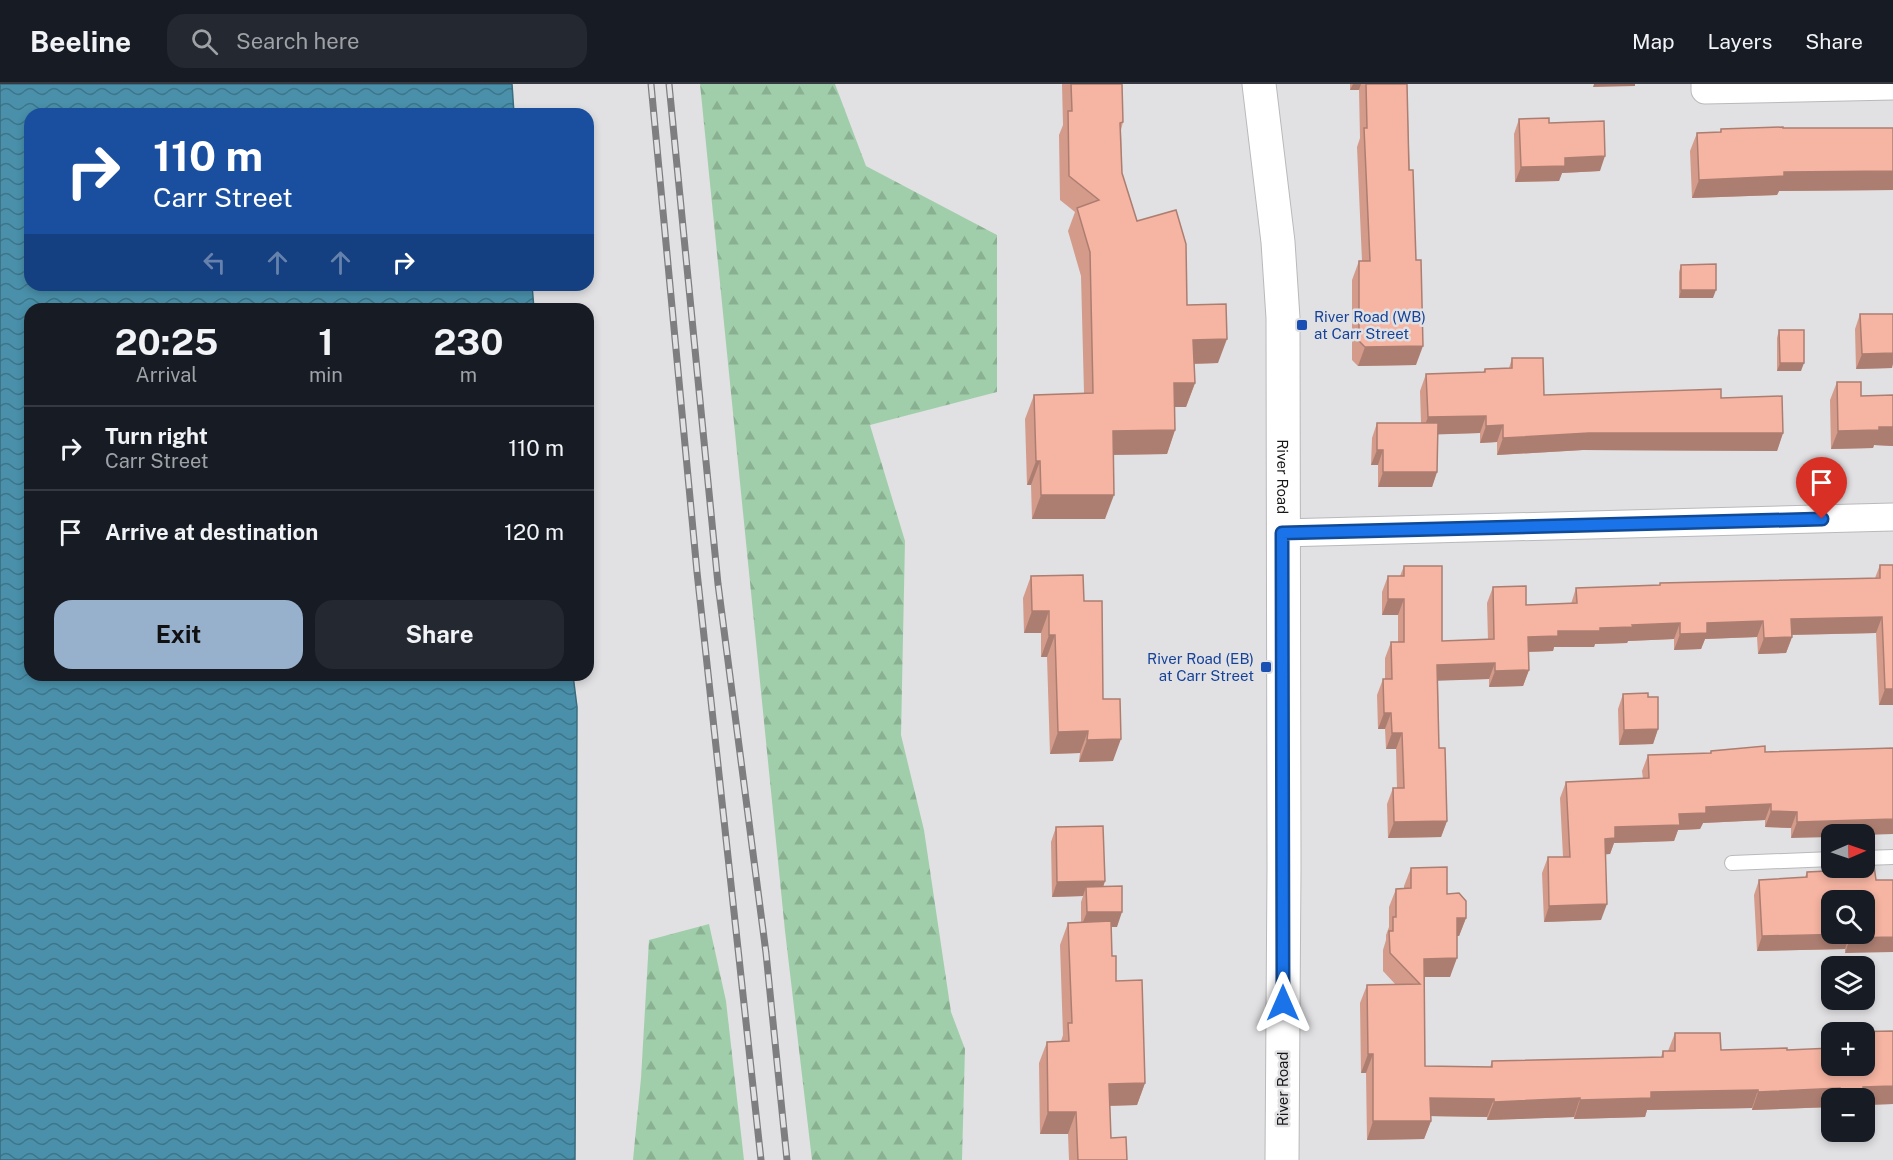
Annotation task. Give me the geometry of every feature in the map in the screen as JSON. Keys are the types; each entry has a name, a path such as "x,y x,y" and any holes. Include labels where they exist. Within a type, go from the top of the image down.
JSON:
{"street":[{"name":"River Road","path":"1259,84 1278,242 1283,318 1282,1160"},
{"path":"1705,87 1893,86"},
{"path":"1282,533 1893,518"}],"lane":[{"path":"1875,858 1893,857"},
{"path":"1732,863 1821,859"}],"green space":[{"path":"700,84 835,84 866,166 997,235 997,392 870,425 905,541 901,735 924,830 951,1012 965,1049 962,1160 812,1160 785,931"},
{"path":"709,924 726,1001 744,1160 633,1160 641,1078 649,940"}],"water":[{"path":"0,84 512,84 514,108 24,108 24,291 532,291 534,303 24,303 24,681 574,681 577,707 575,1160 0,1160"}],"building":[{"path":"1071,84 1122,84 1123,122 1120,123 1122,173 1137,221 1176,210 1186,244 1187,305 1226,304 1227,339 1193,340 1195,383 1174,383 1175,430 1113,431 1114,495 1041,495 1040,461 1036,461 1034,395 1093,393 1090,252 1077,208 1099,200 1069,176 1068,111 1072,111"},
{"path":"1366,84 1407,84 1409,170 1413,170 1416,260 1421,260 1423,346 1365,347 1359,341 1359,261 1370,261 1364,128 1367,128"},
{"path":"1549,118 1549,123 1604,121 1605,156 1565,158 1565,166 1521,167 1519,119"},
{"path":"1893,128 1893,171 1784,172 1784,176 1699,180 1697,133 1721,132 1721,129"},
{"path":"1716,264 1716,290 1681,290 1681,265"},
{"path":"1860,314 1893,314 1893,353 1862,354"},
{"path":"1779,330 1804,330 1804,363 1780,363"},
{"path":"1512,358 1543,358 1544,395 1721,389 1721,398 1782,396 1783,433 1589,433 1503,438 1503,425 1486,426 1486,416 1428,417 1426,374 1485,372 1485,369 1512,368"},
{"path":"1837,382 1861,382 1861,396 1893,395 1893,427 1879,427 1879,430 1838,431"},
{"path":"1377,423 1438,423 1437,472 1383,472 1383,450 1377,450"},
{"path":"1880,565 1893,565 1893,689 1885,689 1882,617 1791,619 1792,637 1764,638 1763,621 1707,623 1707,633 1680,634 1680,623 1600,628 1600,631 1558,631 1558,636 1528,637 1529,670 1495,671 1495,663 1437,665 1439,748 1445,748 1447,821 1394,822 1393,788 1404,788 1402,733 1392,733 1391,713 1384,713 1383,679 1392,679 1391,642 1404,642 1404,599 1388,599 1388,576 1404,576 1404,566 1442,566 1442,641 1494,639 1493,587 1526,586 1526,605 1577,603 1576,588 1660,585 1660,583 1880,578"},
{"path":"1083,575 1084,601 1102,601 1103,699 1120,699 1121,739 1087,740 1088,731 1058,732 1055,635 1049,635 1049,611 1032,611 1031,576"},
{"path":"1648,693 1648,697 1658,697 1658,729 1624,730 1623,694"},
{"path":"1765,746 1765,752 1893,748 1893,819 1797,822 1797,812 1771,811 1771,804 1706,807 1706,813 1679,814 1680,825 1615,827 1615,838 1605,839 1607,904 1549,906 1548,857 1570,857 1566,782 1649,778 1648,755 1711,753 1711,751"},
{"path":"1103,826 1105,881 1057,882 1056,827"},
{"path":"1447,867 1447,894 1459,893 1466,901 1466,918 1457,918 1457,958 1424,959 1425,1066 1492,1067 1492,1061 1663,1057 1663,1051 1675,1051 1675,1033 1720,1033 1721,1050 1821,1048 1821,1076 1875,1076 1875,1031 1893,1031 1893,1086 1758,1092 1758,1090 1651,1092 1651,1098 1580,1100 1580,1098 1494,1102 1494,1099 1430,1098 1431,1121 1373,1121 1373,1054 1368,1054 1367,985 1420,984 1390,953 1389,931 1393,931 1393,917 1396,917 1396,889 1411,888 1411,868"},
{"path":"1821,871 1821,878 1875,878 1875,873 1876,880 1893,880 1893,937 1875,937 1875,890 1821,890 1821,935 1762,936 1759,880 1807,877 1807,872"},
{"path":"1122,886 1122,912 1087,912 1086,887"},
{"path":"1111,921 1112,956 1116,956 1116,981 1142,980 1145,1083 1109,1084 1111,1138 1126,1137 1127,1160 1078,1160 1076,1112 1048,1112 1047,1042 1069,1041 1068,1023 1072,1023 1068,923"}],"railway":[{"path":"651,84 697,572 761,1160"},
{"path":"669,84 718,584 766,953 787,1160"}],"place":[{"name":"River Road (WB) at Carr Street","path":"1302,325"},
{"name":"River Road (EB) at Carr Street","path":"1266,667"}],"route":[{"path":"1283,1003 1282,533 1822,519"}]}
